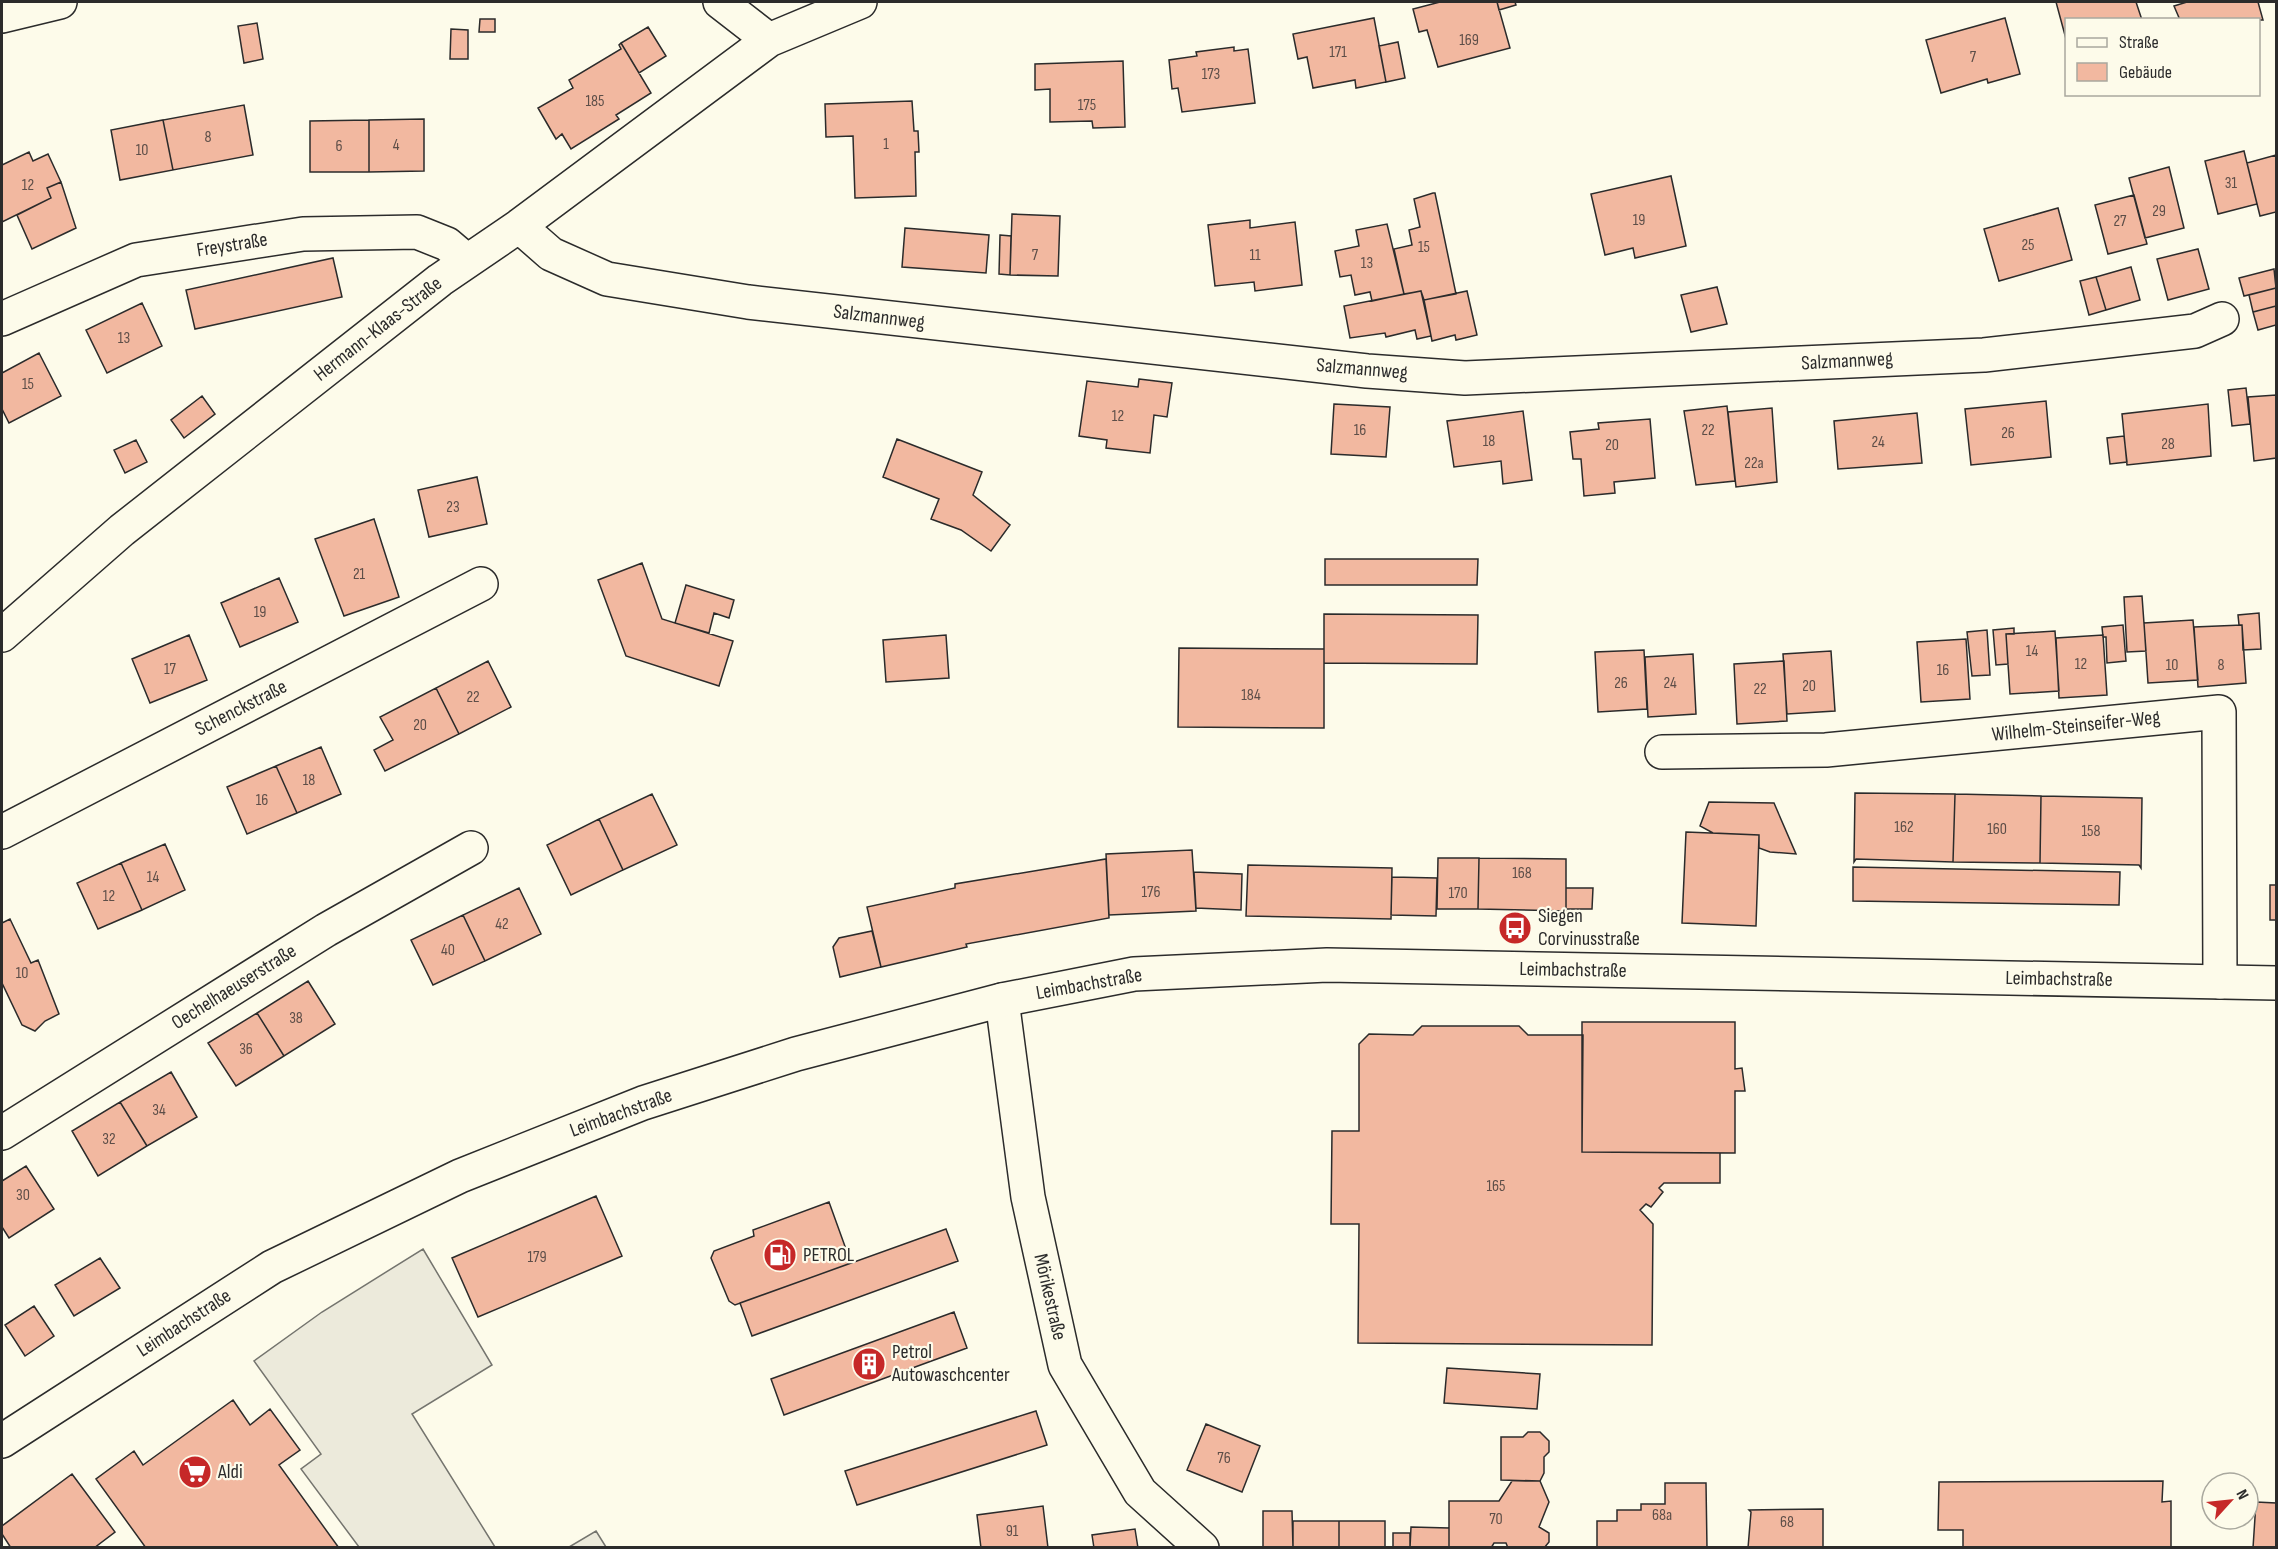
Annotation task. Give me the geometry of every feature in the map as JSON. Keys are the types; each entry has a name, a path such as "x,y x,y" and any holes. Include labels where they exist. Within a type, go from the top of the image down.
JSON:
{"street":[{"path":"2,16 60,2"},
{"path":"720,2 769,40"},
{"name":"Hermann-Klaas-Straße","path":"2,635 122,530 440,280 519,226 769,40 860,2"},
{"name":"Salzmannweg","path":"519,226 551,254 606,279 725,298 1356,369 1465,378 1984,355 2195,331 2222,319"},
{"name":"Freystraße","path":"2,319 136,260 303,234 417,232 447,244 467,261"},
{"name":"Schenckstraße","path":"2,832 481,584"},
{"name":"Wilhelm-Steinseifer-Weg","path":"1662,752 1826,750 2219,712 2220,982"},
{"name":"Oechelhaeuserstraße","path":"2,1133 326,930 471,848"},
{"name":"Leimbachstraße","path":"2,1441 272,1267 460,1176 643,1103 796,1054 1002,1000 1134,974 1327,965 2277,983"},
{"name":"Mörikestraße","path":"1002,1000 1028,1197 1065,1365 1140,1492 1202,1548"}],"shaded area":[{"path":"423,1249 492,1365 412,1414 495,1547 359,1547 301,1469 321,1454 254,1361 322,1312"},
{"path":"596,1531 606,1547 569,1547"}],"building":[{"path":"1440,2 1497,2 1510,48 1438,67 1427,30 1419,32 1413,9"},
{"path":"1497,2 1515,2 1516,5 1499,10"},
{"path":"2056,2 2136,2 2141,18 2065,18 2065,35"},
{"path":"2187,2 2258,2 2263,20 2260,18 2179,18 2174,6"},
{"path":"1374,18 1386,82 1356,88 1355,80 1313,88 1307,57 1298,59 1293,34"},
{"path":"2005,18 2020,74 1988,83 1987,79 1941,93 1926,40"},
{"path":"480,19 495,19 495,32 479,32"},
{"path":"257,23 263,59 244,63 238,26"},
{"path":"648,27 666,56 639,73 621,43"},
{"path":"451,29 468,30 468,59 450,59"},
{"path":"1398,42 1405,78 1386,82 1379,46"},
{"path":"621,43 651,93 616,115 619,119 571,149 562,134 556,139 538,108 573,88 569,80 621,49 619,45"},
{"path":"1234,47 1234,51 1248,49 1255,103 1182,112 1178,88 1172,89 1169,60 1197,56 1196,52"},
{"path":"1123,61 1125,127 1093,128 1092,121 1050,122 1050,89 1035,90 1035,64"},
{"path":"912,101 914,131 918,131 919,152 915,152 916,196 855,198 853,136 826,137 825,104"},
{"path":"244,105 253,155 173,170 163,120"},
{"path":"424,119 424,171 369,172 369,120"},
{"path":"163,120 173,170 120,180 111,130"},
{"path":"369,120 369,172 310,172 310,121"},
{"path":"2244,151 2257,204 2218,214 2205,161"},
{"path":"29,152 33,161 48,154 61,182 47,188 51,198 2,222 2,165"},
{"path":"2276,155 2276,212 2260,216 2247,163"},
{"path":"2169,167 2184,228 2145,238 2129,178"},
{"path":"1671,176 1686,246 1635,258 1633,248 1605,255 1591,194"},
{"path":"61,182 76,228 32,249 17,215 51,198 47,188"},
{"path":"1435,193 1456,294 1424,300 1421,291 1404,294 1394,249 1412,245 1409,230 1420,227 1414,199"},
{"path":"2134,195 2147,244 2108,254 2095,205"},
{"path":"2058,208 2072,260 1999,281 1984,229"},
{"path":"1012,214 1060,216 1058,276 1010,275"},
{"path":"1250,220 1250,228 1295,222 1302,285 1255,291 1254,282 1215,286 1208,225"},
{"path":"1387,224 1404,294 1372,301 1370,292 1355,295 1351,275 1340,277 1335,251 1359,246 1356,230"},
{"path":"905,228 989,235 986,273 902,267"},
{"path":"1000,235 1011,236 1010,275 999,274"},
{"path":"2198,249 2209,289 2168,300 2157,259"},
{"path":"333,258 342,297 195,329 186,290"},
{"path":"2131,267 2140,300 2106,310 2096,277"},
{"path":"2274,269 2276,288 2244,296 2239,278"},
{"path":"2096,277 2106,310 2089,315 2080,281"},
{"path":"1717,287 1727,324 1691,332 1681,295"},
{"path":"2276,288 2276,306 2253,312 2249,295"},
{"path":"1421,291 1431,336 1417,339 1415,330 1386,337 1385,333 1350,338 1344,306"},
{"path":"1467,291 1477,335 1456,340 1455,335 1432,341 1424,300"},
{"path":"142,303 162,346 107,373 86,330"},
{"path":"2276,306 2276,325 2258,330 2253,312"},
{"path":"39,353 61,396 9,423 2,409 2,373"},
{"path":"1139,379 1172,383 1167,417 1154,415 1150,453 1106,448 1107,440 1079,436 1087,381 1138,387"},
{"path":"2246,388 2250,424 2232,426 2228,390"},
{"path":"2276,395 2276,458 2254,461 2248,397"},
{"path":"202,396 215,414 184,438 171,420"},
{"path":"2046,401 2051,457 1971,465 1965,409"},
{"path":"1334,404 1390,407 1386,457 1331,454"},
{"path":"2208,404 2211,456 2127,465 2122,414"},
{"path":"1727,406 1735,481 1696,485 1684,411"},
{"path":"1772,408 1777,482 1736,487 1728,412"},
{"path":"1523,411 1532,480 1503,484 1501,461 1454,467 1447,421"},
{"path":"1917,413 1922,463 1838,469 1834,421"},
{"path":"1650,419 1655,478 1614,482 1615,493 1584,496 1581,459 1573,459 1570,432 1599,429 1598,423"},
{"path":"2124,436 2127,462 2110,464 2107,438"},
{"path":"897,439 982,472 973,495 1010,525 991,551 961,530 931,519 939,499 883,477"},
{"path":"136,440 147,462 125,473 114,450"},
{"path":"477,477 487,524 429,537 418,490"},
{"path":"374,519 399,597 344,616 315,539"},
{"path":"1325,559 1478,559 1477,585 1325,585"},
{"path":"642,563 662,619 733,641 719,686 626,656 598,580"},
{"path":"279,578 298,622 240,647 221,603"},
{"path":"686,585 734,600 729,618 714,613 709,633 675,623"},
{"path":"2142,596 2146,651 2127,652 2124,597"},
{"path":"2259,613 2261,649 2243,650 2242,625 2239,625 2238,615"},
{"path":"1324,614 1478,615 1477,664 1324,663"},
{"path":"2193,620 2198,680 2148,683 2144,623"},
{"path":"2123,625 2126,661 2107,663 2106,637 2103,637 2102,627"},
{"path":"2242,625 2246,683 2198,687 2194,627"},
{"path":"2014,628 2014,634 2006,634 2008,664 1996,665 1993,630"},
{"path":"1987,630 1990,675 1972,676 1967,632"},
{"path":"2055,631 2059,691 2010,694 2006,634"},
{"path":"189,635 207,680 150,703 132,659"},
{"path":"946,635 949,678 886,682 883,640"},
{"path":"2103,635 2107,695 2059,698 2056,638"},
{"path":"1966,639 1970,699 1921,702 1917,642"},
{"path":"1179,648 1324,649 1324,728 1178,727"},
{"path":"1644,650 1647,709 1598,712 1595,652"},
{"path":"1831,651 1835,711 1787,714 1783,654"},
{"path":"1693,654 1696,714 1648,717 1645,657"},
{"path":"488,661 511,707 459,734 436,688"},
{"path":"1784,661 1787,721 1737,724 1734,664"},
{"path":"436,688 459,734 385,771 374,750 393,740 380,717"},
{"path":"321,747 341,794 297,813 276,766"},
{"path":"276,766 297,813 247,834 227,787"},
{"path":"1855,793 1955,794 1953,862 1856,859 1854,862"},
{"path":"652,794 677,845 623,870 599,819"},
{"path":"1955,794 2041,796 2040,863 1953,862"},
{"path":"2041,796 2142,798 2141,868 2139,865 2040,863"},
{"path":"1709,802 1774,803 1796,854 1770,852 1759,848 1759,835 1713,833 1700,826"},
{"path":"599,819 623,870 571,895 547,845"},
{"path":"1686,832 1759,835 1756,926 1682,923"},
{"path":"165,844 185,890 142,910 121,863"},
{"path":"1192,850 1196,911 1109,915 1106,854"},
{"path":"1438,858 1479,858 1478,909 1437,909"},
{"path":"1479,858 1566,859 1566,911 1478,909"},
{"path":"1106,859 1109,918 966,944 967,947 881,967 867,907 955,888 955,884"},
{"path":"121,863 142,910 98,929 77,883"},
{"path":"1248,865 1392,868 1391,919 1246,916"},
{"path":"1853,867 2120,872 2119,905 1853,901"},
{"path":"1194,872 1242,874 1241,910 1196,908"},
{"path":"1392,877 1437,878 1436,916 1391,915"},
{"path":"2270,885 2276,885 2276,920 2270,920"},
{"path":"519,888 541,934 485,961 463,915"},
{"path":"1566,888 1593,888 1592,909 1566,909"},
{"path":"463,915 485,961 433,985 411,940"},
{"path":"10,919 31,963 38,960 59,1014 45,1021 35,1031 22,1025 2,983 2,923"},
{"path":"872,931 881,967 840,977 833,947 839,938"},
{"path":"308,981 335,1024 284,1056 257,1013"},
{"path":"257,1013 284,1056 236,1086 208,1043"},
{"path":"1582,1022 1735,1022 1735,1069 1742,1068 1745,1091 1735,1091 1735,1153 1582,1152"},
{"path":"1422,1026 1519,1026 1528,1035 1583,1035 1582,1152 1720,1153 1720,1183 1664,1183 1659,1188 1663,1192 1651,1207 1646,1204 1640,1210 1653,1224 1652,1345 1358,1343 1359,1224 1331,1224 1332,1131 1359,1131 1359,1044 1369,1034 1413,1035"},
{"path":"171,1072 197,1117 147,1146 120,1102"},
{"path":"120,1102 147,1146 98,1176 72,1131"},
{"path":"26,1166 54,1209 9,1238 2,1227 2,1181"},
{"path":"596,1196 622,1256 478,1317 452,1258"},
{"name":"PETROL","path":"829,1202 851,1263 735,1305 729,1301 711,1258 714,1251 754,1236 753,1230"},
{"path":"946,1229 958,1261 752,1336 740,1303"},
{"path":"100,1258 120,1288 74,1316 55,1285"},
{"path":"34,1306 54,1336 25,1356 5,1325"},
{"name":"Petrol Autowaschcenter","path":"954,1312 967,1348 784,1415 771,1379"},
{"path":"1447,1368 1540,1374 1537,1409 1444,1403"},
{"name":"Aldi","path":"233,1400 250,1425 270,1409 300,1450 279,1465 339,1548 146,1548 96,1479 134,1451 143,1465"},
{"path":"1036,1411 1047,1445 857,1505 845,1471"},
{"path":"1206,1424 1260,1446 1242,1492 1187,1470"},
{"path":"1528,1432 1540,1432 1549,1441 1549,1452 1544,1457 1544,1473 1540,1481 1501,1480 1501,1437 1523,1437"},
{"path":"72,1474 115,1532 94,1548 11,1548 2,1534 2,1526"},
{"path":"1512,1481 1540,1481 1549,1502 1539,1527 1549,1533 1549,1542 1544,1548 1508,1548 1506,1543 1494,1543 1491,1548 1449,1548 1449,1501 1499,1501"},
{"path":"2163,1481 2162,1502 2171,1501 2171,1548 1963,1548 1963,1530 1938,1530 1939,1482"},
{"path":"1665,1483 1706,1483 1707,1548 1597,1548 1597,1521 1617,1521 1617,1510 1641,1510 1641,1504 1665,1504"},
{"path":"2260,1502 2276,1503 2276,1548 2253,1548 2254,1531 2260,1531"},
{"path":"1043,1506 1048,1548 981,1548 977,1515"},
{"path":"1823,1509 1823,1548 1748,1548 1751,1512 1749,1510"},
{"path":"1263,1511 1292,1511 1293,1548 1263,1548"},
{"path":"1293,1521 1339,1521 1339,1548 1293,1548"},
{"path":"1339,1521 1385,1521 1385,1548 1339,1548"},
{"path":"1411,1527 1449,1528 1449,1548 1410,1548"},
{"path":"1135,1529 1138,1548 1094,1548 1092,1535"},
{"path":"1393,1533 1410,1533 1410,1548 1393,1548"}],"place":[{"name":"Siegen Corvinusstraße","path":"1515,928"},
{"name":"PETROL","path":"780,1255"},
{"name":"Petrol Autowaschcenter","path":"869,1364"},
{"name":"Aldi","path":"195,1472"}]}
